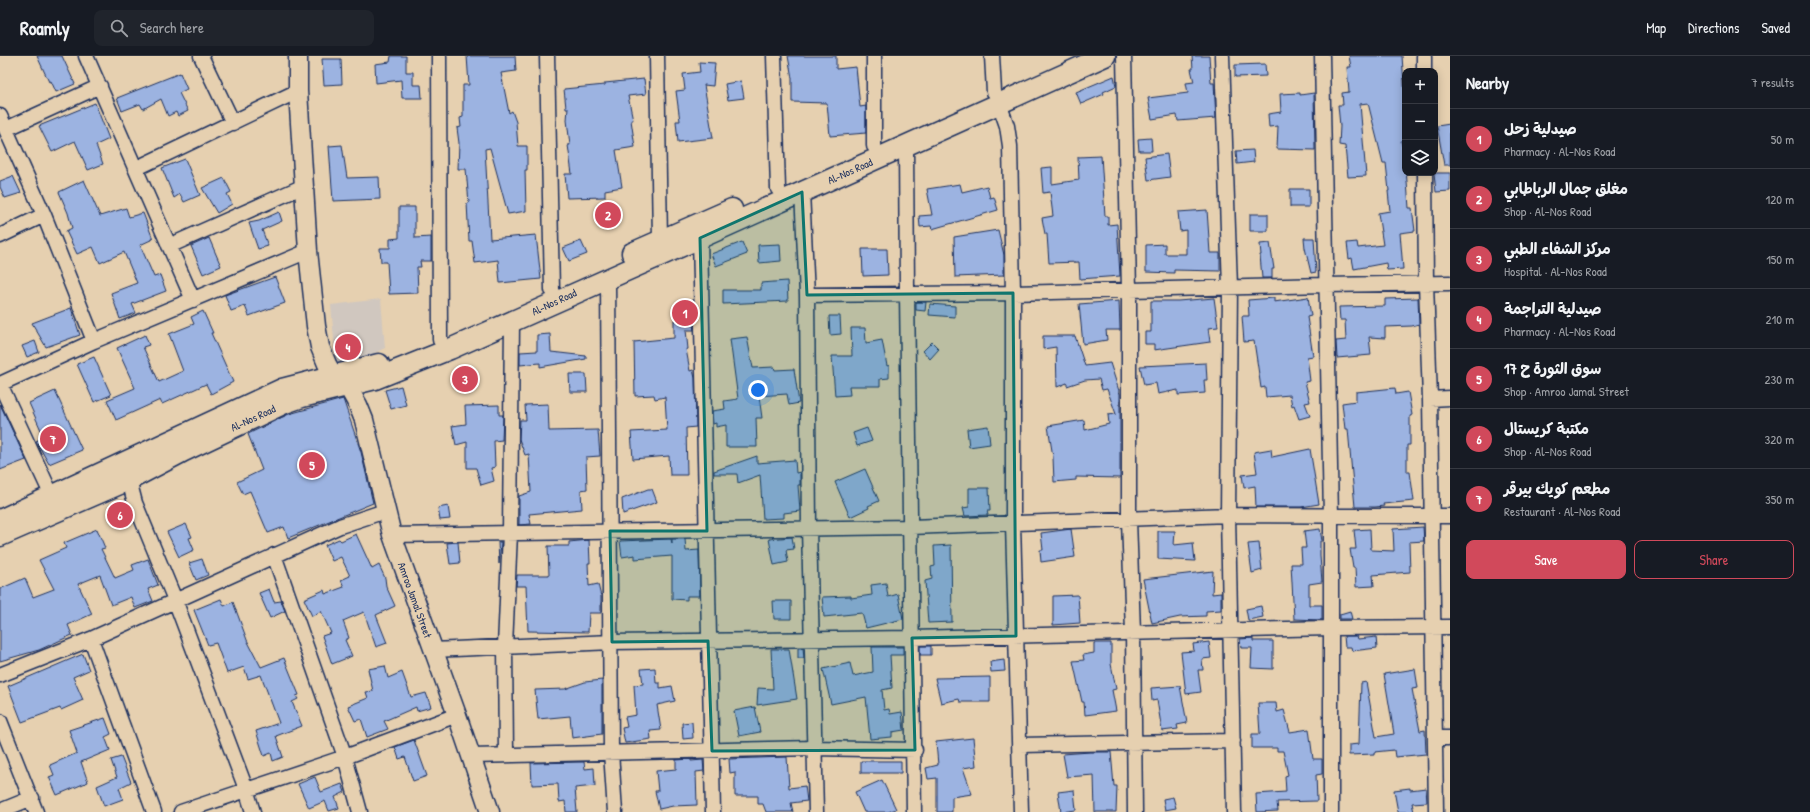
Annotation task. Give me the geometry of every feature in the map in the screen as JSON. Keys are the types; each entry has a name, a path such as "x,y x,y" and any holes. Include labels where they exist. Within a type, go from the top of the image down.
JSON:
{"main road":[{"name":"Al-Nos Road","path":"0,536 282,389 341,381 375,379 408,366 512,322 906,145 996,98 1071,56"},
{"name":"Al-Nos Road","path":"341,381 440,340 660,240 874,146 1105,56"},
{"name":"Al-Nos Road","path":"0,520 52,496 128,470"}],"street":[{"path":"86,56 137,168 193,300"},
{"path":"201,56 233,123"},
{"name":"Amroo Jamal Street","path":"298,56 298,91 308,251 316,326 320,347 327,364 358,405 364,420 392,535 432,650 458,716 490,812"},
{"path":"438,56 440,340"},
{"path":"547,56 552,290"},
{"path":"658,56 660,240"},
{"path":"774,56 778,189"},
{"path":"874,56 874,146"},
{"path":"992,56 996,98 1007,126 1010,146 1013,293 1013,524 1021,812"},
{"path":"1124,56 1129,290 1129,520 1133,632 1135,812"},
{"path":"1222,56 1230,287 1228,516 1234,812"},
{"path":"1322,56 1331,517 1332,812"},
{"path":"1424,56 1424,68"},
{"path":"6,129 100,86"},
{"path":"137,168 298,91"},
{"path":"0,116 44,215 94,341"},
{"path":"906,145 906,294 915,750 914,812"},
{"path":"1424,176 1430,399 1436,812"},
{"path":"170,246 304,186"},
{"path":"802,192 807,295 809,528 816,812"},
{"path":"0,236 44,215"},
{"path":"700,238 713,812"},
{"path":"52,496 0,384 94,341 308,251"},
{"path":"608,278 612,642 611,752 615,812"},
{"path":"807,295 1013,293 1450,283"},
{"path":"506,755 505,646 510,533 512,322"},
{"path":"1430,399 1450,398"},
{"path":"128,470 135,503 175,600 246,789 253,812"},
{"path":"0,674 91,639 340,526 385,511"},
{"path":"392,535 911,527 1228,516 1450,516"},
{"path":"274,555 345,757 360,812"},
{"path":"432,650 612,642 912,638 1230,630 1450,627"},
{"path":"91,639 154,812"},
{"path":"180,812 345,757 458,716"},
{"path":"0,721 32,798 36,812"},
{"path":"1435,738 1450,738"},
{"path":"1020,745 1233,741"},
{"path":"472,756 814,748 915,750"},
{"path":"0,811 32,798"}],"highlighted area":[{"path":"802,192 807,295 1013,293 1016,636 912,638 915,750 712,751 708,641 612,642 610,531 707,531 700,238"}],"shaded area":[{"path":"381,299 385,348 341,369 336,363 331,305"}],"building":[{"path":"37,56 62,56 75,84 56,92 51,81 49,82"},
{"path":"391,56 406,56 406,72 413,72 413,85 421,85 422,98 402,98 401,80 376,83 375,64 390,62"},
{"path":"467,56 515,56 516,71 501,73 509,113 512,111 516,122 518,146 527,146 527,170 525,170 526,211 508,214 490,148 485,149 490,239 536,235 541,279 500,283 498,260 475,263 472,241 469,241 467,203 469,203 466,169 458,169 459,143 457,128 461,127 460,118 463,117 463,85 469,85"},
{"path":"788,56 836,56 836,69 856,67 860,107 866,106 866,133 830,136 827,103 792,102 792,78"},
{"path":"1192,56 1209,56 1211,83 1214,83 1216,118 1178,121 1177,115 1152,119 1148,98 1188,93 1186,83 1194,82 1191,69 1193,69"},
{"path":"1349,56 1402,56 1402,176 1407,176 1409,208 1412,208 1415,231 1400,233 1403,269 1387,270 1386,263 1354,269 1352,258 1349,259 1347,243 1357,242 1358,248 1383,245 1378,213 1390,211 1386,163 1383,163 1368,103 1360,104 1366,176 1348,177 1345,146 1339,145 1340,126 1338,105 1343,105 1342,93 1349,92 1347,67 1351,67"},
{"path":"322,59 341,59 342,84 324,85"},
{"path":"699,62 715,63 713,86 704,85 713,138 678,142 676,121 680,121 676,91 685,90 683,74 700,72"},
{"path":"1265,64 1266,76 1235,77 1235,65"},
{"path":"180,73 187,89 179,93 188,111 178,116 176,112 168,116 161,99 143,109 140,104 122,111 117,98"},
{"path":"1114,76 1116,86 1103,92 1104,94 1081,104 1076,92"},
{"path":"644,79 646,94 628,96 633,120 631,120 635,147 616,150 622,187 605,190 605,197 567,198 565,174 572,174 568,145 570,145 567,120 568,108 566,108 564,89"},
{"path":"741,81 744,98 728,100 725,84"},
{"path":"1300,93 1300,95 1314,93 1315,150 1277,149 1278,126 1269,127 1268,114 1281,112 1280,94"},
{"path":"95,103 109,139 96,145 103,164 88,170 75,141 52,152 39,126"},
{"path":"1450,124 1450,165 1444,165 1438,126"},
{"path":"1151,138 1152,151 1139,151 1138,139"},
{"path":"342,145 347,178 379,177 380,199 333,201 329,146"},
{"path":"1253,150 1254,162 1237,164 1236,151"},
{"path":"1167,154 1170,177 1148,180 1145,157"},
{"path":"1101,156 1105,216 1108,216 1108,225 1117,224 1120,276 1080,279 1079,262 1049,263 1047,234 1045,234 1042,218 1053,216 1050,192 1043,193 1041,168 1052,167 1052,184 1079,180 1078,157"},
{"path":"185,159 200,195 184,202 180,194 174,198 162,168"},
{"path":"1438,173 1450,173 1450,191 1436,192 1434,176 1438,176"},
{"path":"13,176 21,193 5,198 0,187 0,181"},
{"path":"224,178 231,192 227,194 232,204 217,213 202,188"},
{"path":"84,180 100,216 126,208 129,217 143,213 153,239 140,245 154,277 160,275 166,291 132,304 136,313 120,319 111,293 137,283 124,252 100,263 93,247 77,254 66,231 72,228 68,213 59,192"},
{"path":"960,184 962,192 987,186 990,198 994,197 998,210 932,229 931,226 920,227 919,216 932,215 927,189"},
{"path":"1290,189 1309,189 1309,207 1290,207"},
{"path":"399,207 415,207 415,238 431,237 431,261 420,261 421,267 417,267 418,293 389,294 387,262 381,262 380,248 390,248 390,239 399,238"},
{"path":"1207,210 1210,253 1220,253 1220,271 1174,270 1174,273 1146,272 1146,245 1165,244 1165,254 1186,254 1186,230 1180,231 1178,212"},
{"path":"279,212 282,221 262,230 268,246 258,249 249,223 259,221"},
{"path":"1250,214 1268,214 1268,231 1250,231"},
{"path":"998,230 1004,255 1004,275 955,277 954,237"},
{"path":"209,238 221,266 203,274 191,246"},
{"path":"1304,238 1314,238 1316,272 1311,273"},
{"path":"581,241 587,254 569,261 563,248"},
{"path":"742,242 747,254 716,266 711,254"},
{"path":"1270,243 1274,269 1272,269 1272,278 1262,278 1260,244"},
{"path":"780,244 781,261 759,263 758,245"},
{"path":"862,249 887,249 888,275 863,276"},
{"path":"275,277 285,303 249,316 245,306 231,311 225,295"},
{"path":"787,281 788,301 723,304 723,290 761,290 761,283"},
{"path":"1308,297 1311,316 1307,317 1313,356 1307,357 1310,381 1305,382 1310,402 1305,403 1310,416 1299,419 1294,405 1292,406 1290,395 1266,397 1265,387 1261,388 1254,341 1244,342 1242,316 1249,316 1248,300 1274,298 1274,302"},
{"path":"1214,298 1218,327 1208,328 1210,342 1154,350 1154,344 1145,344 1145,332 1151,332 1151,301 1178,301"},
{"path":"1418,298 1419,324 1412,326 1385,327 1385,338 1369,337 1371,355 1337,358 1336,341 1346,340 1345,320 1340,320 1339,307 1385,306 1385,299"},
{"path":"1119,301 1120,330 1106,330 1107,340 1083,344 1079,304"},
{"path":"916,302 926,302 925,311 916,310"},
{"path":"930,304 955,306 955,317 929,315"},
{"path":"71,308 80,335 46,347 32,323"},
{"path":"690,310 694,330 686,330 688,349 686,349 690,371 693,370 695,378 696,427 686,428 687,475 670,475 669,456 633,459 631,432 667,430 665,397 655,399 654,395 635,396 634,342 674,338 674,320 678,320 676,312"},
{"path":"203,311 233,382 211,394 206,384 162,404 160,400 116,420 107,400 135,388 117,348 145,335 149,345 143,347 159,382 183,371 169,334 194,324 191,317"},
{"path":"829,316 840,316 841,334 830,335"},
{"path":"851,328 865,328 866,343 882,340 887,366 889,365 889,378 880,379 880,386 849,386 850,395 835,396 832,356 852,356"},
{"path":"550,334 551,352 586,356 586,359 540,367 540,363 520,365 520,352 537,351 537,335"},
{"path":"1043,336 1075,336 1085,366 1110,363 1120,394 1120,478 1076,477 1076,480 1054,482 1053,457 1048,426 1084,420 1085,430 1109,424 1108,415 1116,414 1107,389 1102,390 1099,379 1085,380 1067,386 1067,383 1057,387 1056,347 1043,349"},
{"path":"747,337 753,368 774,367 775,370 794,369 799,403 789,405 787,394 759,396 762,418 756,418 757,447 726,447 726,425 716,427 716,423 713,424 712,411 725,409 724,401 738,399 730,339"},
{"path":"35,341 39,352 27,357 22,346"},
{"path":"932,342 939,349 930,359 923,351"},
{"path":"94,357 111,395 94,402 77,364"},
{"path":"1206,363 1207,380 1204,380 1205,393 1178,395 1178,390 1158,394 1156,383 1144,385 1140,366"},
{"path":"569,374 586,374 587,392 570,392"},
{"path":"401,386 406,405 391,409 385,390"},
{"path":"1395,388 1396,394 1408,392 1412,415 1410,416 1410,445 1407,445 1407,472 1410,472 1414,501 1383,504 1384,506 1375,507 1355,507 1348,429 1345,429 1342,403 1356,401 1356,392"},
{"path":"55,391 82,450 49,464 36,441 44,437 29,403"},
{"path":"343,399 361,452 373,503 288,538 284,527 268,533 250,491 243,494 237,482 262,470 248,434 289,414"},
{"path":"0,404 26,460 0,470"},
{"path":"548,404 549,431 598,430 600,456 586,457 587,489 581,490 582,509 529,514 531,524 519,525 519,496 531,492 529,454 525,455 519,439 520,420 526,420 525,405"},
{"path":"499,405 499,415 503,415 502,440 494,441 495,467 491,468 494,481 481,485 476,468 467,468 467,442 456,445 452,426 466,424 465,406"},
{"path":"988,426 990,444 969,447 967,429"},
{"path":"867,428 872,441 857,446 853,433"},
{"path":"1271,449 1272,457 1310,449 1319,504 1301,507 1256,507 1255,486 1244,488 1242,475 1257,473 1254,452"},
{"path":"757,456 757,463 795,460 796,473 800,472 800,485 798,485 800,511 784,513 784,518 763,519 760,475 738,483 737,474 714,474 714,471"},
{"path":"865,469 879,501 868,506 869,508 850,517 835,482"},
{"path":"969,488 989,488 990,511 987,511 988,515 965,516 963,508 969,507"},
{"path":"648,489 652,489 657,502 623,514 622,499"},
{"path":"448,506 450,519 440,520 438,508"},
{"path":"186,524 192,537 189,538 194,550 179,557 167,532"},
{"path":"1423,527 1424,541 1409,542 1410,572 1373,575 1374,586 1356,587 1355,568 1353,568 1350,549 1356,549 1354,530 1370,529 1371,550 1394,551 1393,529"},
{"path":"97,529 105,548 101,549 115,578 134,570 132,565 148,559 158,585 148,589 153,601 135,608 131,597 111,605 100,575 78,584 92,614 68,625 72,635 39,650 0,661 0,589 25,578 33,597 54,589 39,560 66,548 64,543"},
{"path":"1071,529 1075,557 1041,562 1040,550 1043,550 1041,533"},
{"path":"1320,529 1322,541 1320,541 1320,556 1322,582 1309,584 1309,605 1322,605 1322,620 1294,619 1291,564 1302,564 1301,548 1306,548 1304,531"},
{"path":"1158,531 1175,531 1174,545 1193,543 1195,561 1158,559"},
{"path":"356,534 372,569 379,565 395,606 376,615 387,643 376,647 364,612 343,621 349,638 345,640 352,656 332,664 322,636 331,633 321,611 312,616 304,599 324,590 325,594 344,587 341,580 350,576 341,557 332,561 325,545 339,539 341,541"},
{"path":"792,537 794,549 786,550 788,562 774,565 769,539"},
{"path":"671,539 672,544 672,539 685,539 686,551 699,550 700,596 687,596 687,600 672,599 672,556 635,559 635,555 622,557 620,541"},
{"path":"589,540 589,586 598,584 601,597 601,613 589,613 588,632 528,631 526,586 516,586 517,575 549,575 548,546 569,546 569,542"},
{"path":"458,542 460,563 450,564 447,543"},
{"path":"498,542 501,542 499,564"},
{"path":"1259,543 1262,570 1252,573 1248,544"},
{"path":"951,545 952,622 928,623 925,581 932,579 931,567 935,566 934,546"},
{"path":"202,559 208,575 196,580 189,563"},
{"path":"1213,571 1212,594 1221,593 1221,610 1206,611 1206,616 1180,617 1152,623 1143,579"},
{"path":"886,583 888,597 898,594 903,619 866,628 862,613 824,617 822,597 851,596 851,598 872,595 871,585"},
{"path":"269,589 274,602 281,601 285,611 270,618 259,593"},
{"path":"1078,595 1080,623 1053,625 1053,596"},
{"path":"221,599 224,606 233,602 247,640 261,667 284,658 299,695 296,696 298,699 292,702 302,726 276,736 283,757 273,761 271,753 264,756 256,731 279,723 261,675 248,679 244,667 227,673 216,643 208,645 194,610"},
{"path":"773,601 791,601 791,619 774,619"},
{"path":"1261,606 1263,617 1248,620 1246,609"},
{"path":"1350,611 1352,619 1340,619 1340,614"},
{"path":"1344,636 1357,636 1358,639 1376,637 1377,648 1352,651 1351,647 1345,647"},
{"path":"1253,638 1253,641 1273,641 1273,669 1251,668 1252,648 1241,648 1240,639"},
{"path":"1209,642 1211,658 1202,659 1203,670 1198,670 1201,692 1186,694 1181,652 1194,651 1193,644"},
{"path":"1094,643 1111,643 1111,664 1116,689 1112,690 1116,711 1085,715 1084,702 1082,702 1073,661 1084,660 1083,655 1094,653"},
{"path":"920,646 931,646 931,655 920,655"},
{"path":"872,647 903,647 903,655 890,655 892,688 882,690 884,710 889,709 890,714 902,712 904,730 892,732 892,737 870,739 866,697 831,704 823,669 850,663 853,676 873,672"},
{"path":"798,648 803,648 804,658 798,658"},
{"path":"771,649 789,649 797,699 757,705 758,688 773,689"},
{"path":"83,654 89,670 73,677 83,700 61,710 60,708 22,722 8,686"},
{"path":"1004,660 1005,671 991,672 990,662"},
{"path":"385,666 388,678 402,672 411,697 426,693 431,707 417,711 416,707 384,721 388,729 367,737 361,719 355,721 348,706 368,698 366,692 373,691 368,669"},
{"path":"655,668 656,683 660,683 660,688 672,686 675,701 657,705 661,730 650,731 651,739 625,743 622,728 627,727 625,717 636,715 634,685 643,684 641,669"},
{"path":"1415,669 1418,688 1412,689 1420,731 1425,730 1426,754 1395,757 1394,750 1374,752 1374,754 1349,755 1349,745 1359,744 1361,683 1366,682 1376,737 1394,734 1384,674"},
{"path":"990,677 990,702 960,702 959,699 941,703 935,678"},
{"path":"602,680 602,734 572,738 570,716 538,719 535,690 565,689 585,682"},
{"path":"1180,686 1187,723 1177,725 1178,729 1162,731 1157,700 1152,701 1151,688"},
{"path":"1258,703 1276,703 1277,712 1284,710 1290,732 1309,729 1313,759 1322,759 1322,774 1316,775 1317,801 1277,802 1278,811 1257,812 1256,794 1286,792 1285,776 1288,775 1283,751 1277,751 1277,748 1252,748 1252,734 1260,734"},
{"path":"755,707 760,732 739,736 734,711"},
{"path":"105,718 111,734 105,737 110,750 81,762 88,782 57,795 49,777 54,775 50,765 77,753 69,730"},
{"path":"692,722 693,738 683,739 682,723"},
{"path":"973,738 976,766 963,768 972,794 952,797 952,812 937,812 937,778 928,779 926,768 938,765 936,742"},
{"path":"414,740 427,776 413,781 405,757 399,759 395,747"},
{"path":"1111,752 1114,786 1117,786 1116,812 1095,812 1094,775 1067,777 1063,754"},
{"path":"121,757 131,782 119,788 123,799 104,806 97,786 117,777 111,760"},
{"path":"787,757 789,788 805,786 807,801 791,803 793,812 766,812 763,804 758,804 758,796 735,796 735,772 730,773 729,759"},
{"path":"691,759 691,761 703,760 704,771 696,772 697,805 673,806 659,809 655,791 658,791 656,771 676,769 676,760"},
{"path":"861,761 901,761 901,773 861,773"},
{"path":"584,762 585,769 594,768 595,786 575,788 577,812 566,812 565,801 559,802 558,784 532,785 531,763"},
{"path":"315,777 321,792 342,784 345,792 335,797 339,808 329,811 325,801 309,808 298,784"},
{"path":"882,780 896,809 888,812 864,812 855,792"},
{"path":"1410,788 1410,790 1426,788 1427,802 1412,803 1414,812 1398,812 1394,790"},
{"path":"1074,790 1076,810 1061,812 1058,792"},
{"path":"1173,797 1176,808 1165,810 1163,799"}],"place":[{"name":"مغلق جمال الرباطابي","path":"608,215"},
{"name":"صيدلية زحل","path":"685,313"},
{"name":"صيدلية التراجمة","path":"348,347"},
{"name":"مركز الشفاء الطبي","path":"465,379"},
{"name":"مطعم كويك بيرقر","path":"53,439"},
{"name":"سوق الثورة ح 17","path":"312,465"},
{"name":"مكتبة كريستال","path":"120,515"}]}
